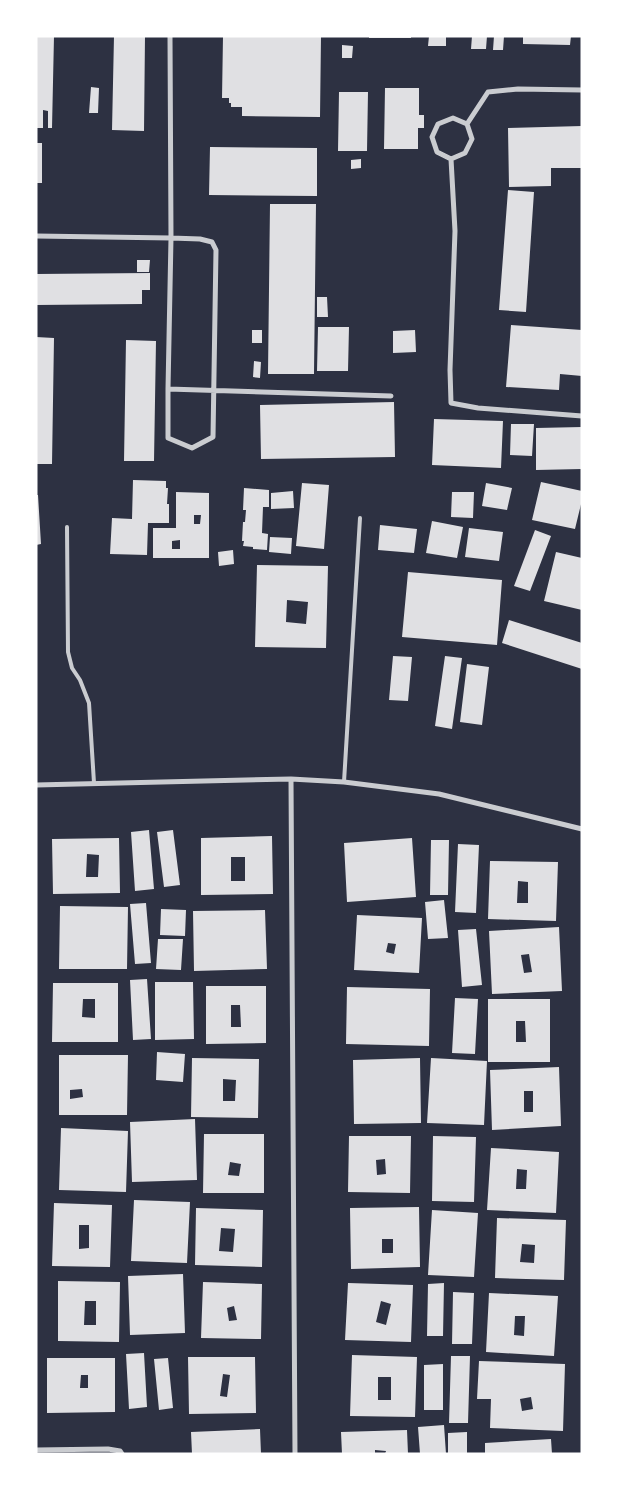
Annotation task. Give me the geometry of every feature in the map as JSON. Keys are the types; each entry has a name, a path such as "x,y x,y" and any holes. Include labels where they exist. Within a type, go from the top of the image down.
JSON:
{"street":[{"path":"36,236 171,238 200,239 212,242 216,250 213,438 192,448 168,438 171,238 170,36"},
{"path":"467,124 488,92 518,89 582,90"},
{"path":"453,118 467,124 472,139 465,153 451,159 437,152 432,137 438,124 453,118"},
{"path":"451,159 455,231 450,370 451,403 478,408 582,416"},
{"path":"168,389 391,396"},
{"path":"291,778 294,1454"},
{"path":"36,785 291,778 344,782 440,794 582,829"},
{"path":"36,1450 108,1449 120,1451 122,1454"}],"lane":[{"path":"344,782 360,518"},
{"path":"67,527 68,652 72,668 80,680 91,712 94,783"}],"building":[{"path":"36,36 54,36 52,128 48,128 48,111 43,110 43,128 36,128"},
{"path":"114,36 145,36 144,131 112,130"},
{"path":"223,36 321,36 320,117 242,116 242,107 231,107 229,98 222,98"},
{"path":"369,36 411,36 411,38 369,38"},
{"path":"429,36 446,36 446,46 428,46"},
{"path":"472,36 487,36 486,49 471,49"},
{"path":"494,36 504,36 503,50 493,50"},
{"path":"523,36 571,36 570,45 523,44"},
{"path":"342,45 353,46 352,58 342,58"},
{"path":"91,87 99,88 98,113 89,113"},
{"path":"385,88 419,88 419,115 424,115 424,128 418,128 418,149 384,149"},
{"path":"339,92 368,92 367,151 338,151"},
{"path":"582,126 582,168 551,168 551,186 509,187 508,128"},
{"path":"36,143 42,143 42,183 36,183"},
{"path":"210,147 317,148 317,196 209,195"},
{"path":"361,159 361,168 351,169 351,160"},
{"path":"508,190 534,192 526,312 499,310"},
{"path":"270,204 316,204 314,374 268,374"},
{"path":"137,260 150,260 149,272 137,272"},
{"path":"150,273 150,290 142,290 142,304 36,305 36,274"},
{"path":"317,297 327,297 328,317 317,317"},
{"path":"511,325 582,330 582,376 560,374 559,390 506,387"},
{"path":"318,327 349,327 348,371 317,371"},
{"path":"252,330 262,330 262,343 252,343"},
{"path":"415,330 416,352 393,353 393,331"},
{"path":"36,337 54,338 52,464 36,464"},
{"path":"126,340 156,341 154,461 124,461"},
{"path":"254,361 261,362 260,378 253,377"},
{"path":"394,402 395,457 261,459 260,405"},
{"path":"434,419 503,421 501,468 432,465"},
{"path":"511,424 534,424 532,456 510,455"},
{"path":"582,427 582,469 536,470 536,428"},
{"path":"133,480 166,481 169,523 148,523 147,555 110,554 112,518 132,519"},
{"path":"541,482 582,491 582,500 575,529 532,520"},
{"path":"302,483 329,485 324,549 296,546"},
{"path":"486,483 512,488 507,510 482,506"},
{"path":"244,488 269,490 269,507 263,507 262,533 268,534 267,550 243,546 243,522 245,522 246,510 243,510"},
{"path":"293,491 294,508 271,509 271,493"},
{"path":"176,492 209,493 209,558 153,558 153,528 176,528","holes":["194,515 201,515 200,524 194,524","180,540 180,549 172,549 172,541"]},
{"path":"452,492 474,492 473,518 451,517"},
{"path":"36,495 38,495 41,544 36,545"},
{"path":"432,521 463,527 457,558 426,553"},
{"path":"380,525 417,529 414,553 378,550"},
{"path":"469,528 503,532 499,561 465,557"},
{"path":"535,530 551,536 530,591 514,586"},
{"path":"270,537 292,538 291,554 269,552"},
{"path":"233,550 234,564 219,566 218,552"},
{"path":"556,552 582,558 582,610 544,601"},
{"path":"257,565 328,566 326,648 255,647","holes":["287,600 308,602 306,624 286,622"]},
{"path":"408,572 502,580 497,645 402,637"},
{"path":"509,620 582,643 582,669 502,643"},
{"path":"393,656 412,657 408,701 389,700"},
{"path":"445,656 462,658 452,729 435,726"},
{"path":"467,664 489,667 482,725 460,722"},
{"path":"149,830 154,889 135,891 131,832"},
{"path":"173,830 180,885 164,887 157,832"},
{"path":"272,836 273,894 201,895 201,838","holes":["231,857 245,857 245,881 231,881"]},
{"path":"119,838 120,893 53,894 52,839","holes":["87,854 99,855 98,877 86,877"]},
{"path":"412,838 416,897 347,902 344,843"},
{"path":"431,840 449,840 448,895 430,895"},
{"path":"458,844 479,845 476,913 455,912"},
{"path":"490,861 558,862 556,921 488,919","holes":["518,881 528,882 528,903 517,903"]},
{"path":"444,900 448,938 428,939 425,902"},
{"path":"146,903 151,963 135,964 130,904"},
{"path":"60,906 128,907 127,969 59,969"},
{"path":"161,909 186,910 185,936 160,935"},
{"path":"265,910 267,969 194,971 193,911"},
{"path":"357,915 422,918 419,973 354,970","holes":["388,943 396,944 394,954 386,952"]},
{"path":"559,927 562,991 492,994 489,931","holes":["529,954 532,972 524,973 521,955"]},
{"path":"476,929 482,985 462,987 458,930"},
{"path":"158,939 183,939 181,970 156,969"},
{"path":"147,979 151,1039 133,1040 130,980"},
{"path":"155,982 193,982 194,1039 155,1040"},
{"path":"53,983 118,983 118,1042 52,1042","holes":["83,999 95,999 95,1018 82,1017"]},
{"path":"206,986 266,986 266,1043 206,1044","holes":["231,1005 240,1005 241,1027 231,1027"]},
{"path":"347,987 430,989 429,1046 346,1044"},
{"path":"455,998 478,999 475,1054 452,1053"},
{"path":"488,999 550,999 550,1062 488,1062","holes":["516,1021 525,1021 526,1042 516,1042"]},
{"path":"157,1052 185,1054 183,1082 156,1080"},
{"path":"59,1055 128,1055 127,1115 59,1115","holes":["82,1089 83,1097 70,1099 70,1090"]},
{"path":"192,1058 259,1059 258,1118 191,1117","holes":["223,1079 236,1080 235,1101 223,1101"]},
{"path":"420,1058 421,1123 354,1124 353,1060"},
{"path":"431,1058 487,1061 484,1125 427,1123"},
{"path":"559,1067 561,1126 492,1130 490,1070","holes":["524,1091 533,1091 533,1112 524,1112"]},
{"path":"195,1119 197,1180 132,1182 130,1122"},
{"path":"61,1128 128,1131 126,1192 59,1190"},
{"path":"204,1134 264,1134 264,1193 203,1193","holes":["230,1162 241,1164 239,1176 228,1175"]},
{"path":"349,1136 411,1136 410,1193 348,1192","holes":["385,1159 386,1174 377,1175 376,1160"]},
{"path":"433,1136 476,1137 474,1202 432,1201"},
{"path":"491,1148 559,1152 556,1213 487,1210","holes":["517,1169 527,1170 526,1189 516,1189"]},
{"path":"134,1200 190,1202 187,1263 131,1261"},
{"path":"54,1203 112,1205 110,1267 52,1266","holes":["79,1225 89,1225 89,1248 79,1249"]},
{"path":"419,1207 420,1267 351,1269 350,1208","holes":["382,1239 393,1239 393,1253 382,1253"]},
{"path":"196,1208 263,1210 262,1267 195,1265","holes":["221,1228 235,1229 233,1252 219,1251"]},
{"path":"432,1210 478,1213 474,1277 428,1275"},
{"path":"497,1218 566,1220 564,1280 495,1278","holes":["522,1244 535,1245 534,1263 520,1262"]},
{"path":"183,1274 185,1333 130,1335 128,1276"},
{"path":"58,1281 120,1282 119,1342 58,1341","holes":["85,1301 96,1301 96,1325 84,1325"]},
{"path":"203,1282 262,1284 261,1339 201,1338","holes":["234,1306 237,1320 229,1321 227,1308"]},
{"path":"348,1283 413,1285 411,1342 345,1340","holes":["381,1301 391,1304 386,1325 376,1322"]},
{"path":"444,1283 443,1336 427,1336 428,1284"},
{"path":"453,1292 474,1293 472,1344 452,1344"},
{"path":"489,1293 558,1296 554,1356 486,1352","holes":["515,1316 525,1316 524,1336 514,1335"]},
{"path":"144,1353 147,1407 129,1409 126,1354"},
{"path":"352,1355 417,1357 415,1417 350,1416","holes":["378,1377 391,1377 391,1400 378,1400"]},
{"path":"451,1356 470,1356 468,1423 449,1423"},
{"path":"188,1357 255,1357 256,1413 189,1414","holes":["223,1374 230,1375 227,1397 220,1396"]},
{"path":"47,1358 115,1358 115,1412 47,1413","holes":["81,1375 88,1375 88,1388 80,1388"]},
{"path":"168,1358 173,1408 159,1410 154,1359"},
{"path":"479,1361 565,1364 563,1431 490,1428 491,1399 477,1399","holes":["531,1397 533,1409 522,1411 520,1399"]},
{"path":"443,1364 443,1410 424,1410 424,1365"},
{"path":"444,1425 446,1454 420,1454 418,1427"},
{"path":"260,1429 261,1454 192,1454 191,1432"},
{"path":"407,1430 408,1454 385,1454 386,1451 375,1450 375,1454 342,1454 341,1432"},
{"path":"467,1432 467,1454 448,1454 448,1433"},
{"path":"551,1439 552,1454 485,1454 485,1443"}]}
